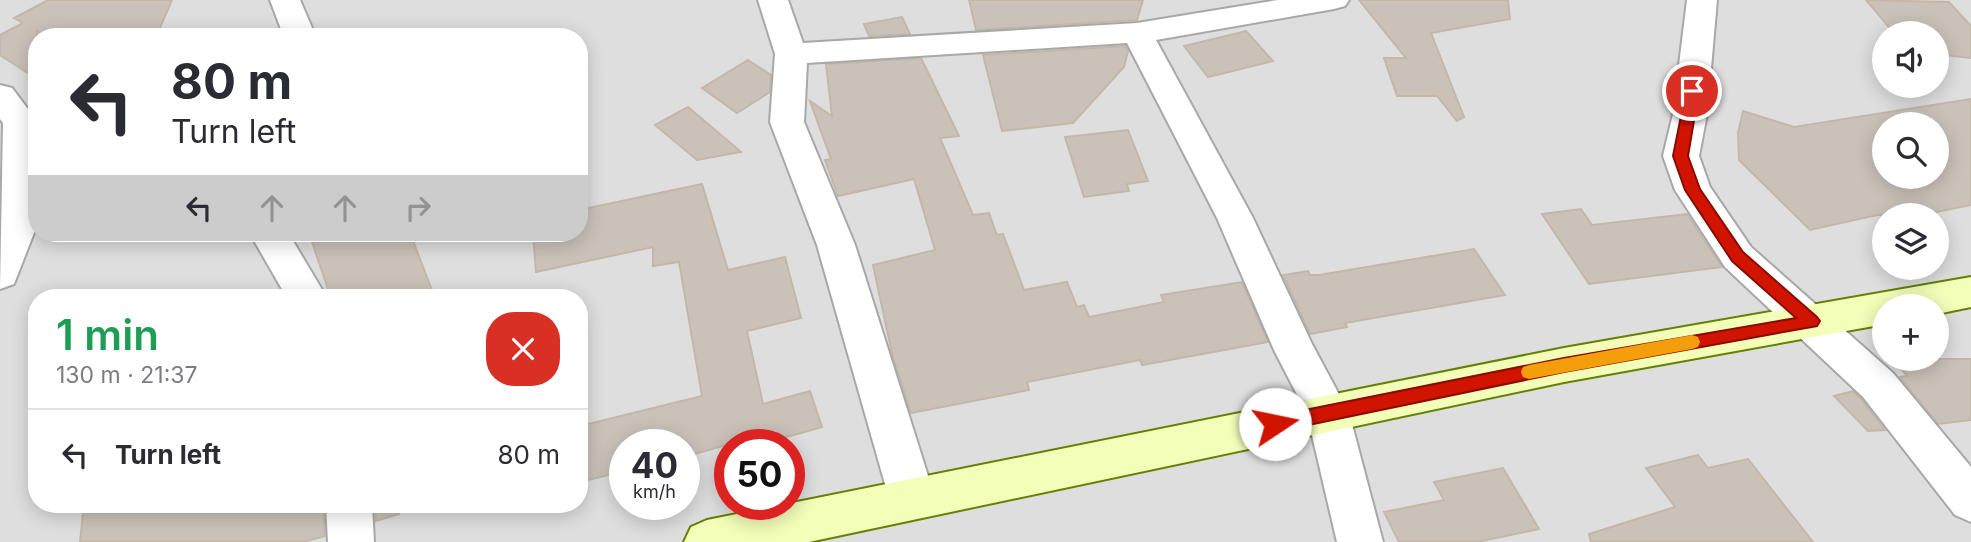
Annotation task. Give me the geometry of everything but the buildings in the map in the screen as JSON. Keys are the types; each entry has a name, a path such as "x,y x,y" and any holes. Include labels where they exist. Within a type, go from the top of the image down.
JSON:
{"main road":[{"path":"1949,296 1971,292"},
{"path":"707,542 820,530 912,498 1564,365 1872,310"}],"street":[{"path":"285,0 296,28"},
{"path":"773,0 791,54 787,122 836,245 912,498"},
{"path":"791,54 1137,33 1334,0"},
{"path":"1702,0 1690,114 1681,156 1693,190 1738,257 1878,385 1971,501"},
{"path":"1137,33 1235,218 1294,350 1328,413 1360,542"},
{"path":"0,96 20,121 9,227 0,274"},
{"path":"274,242 303,289"},
{"path":"349,513 351,542"}],"shaded area":[{"path":"0,0 1971,0 1971,542 0,542"}],"slow traffic":[{"path":"1529,372 1692,342"}],"route":[{"path":"1275,424 1564,365 1811,321 1738,257 1693,190 1681,156 1692,91"}]}
